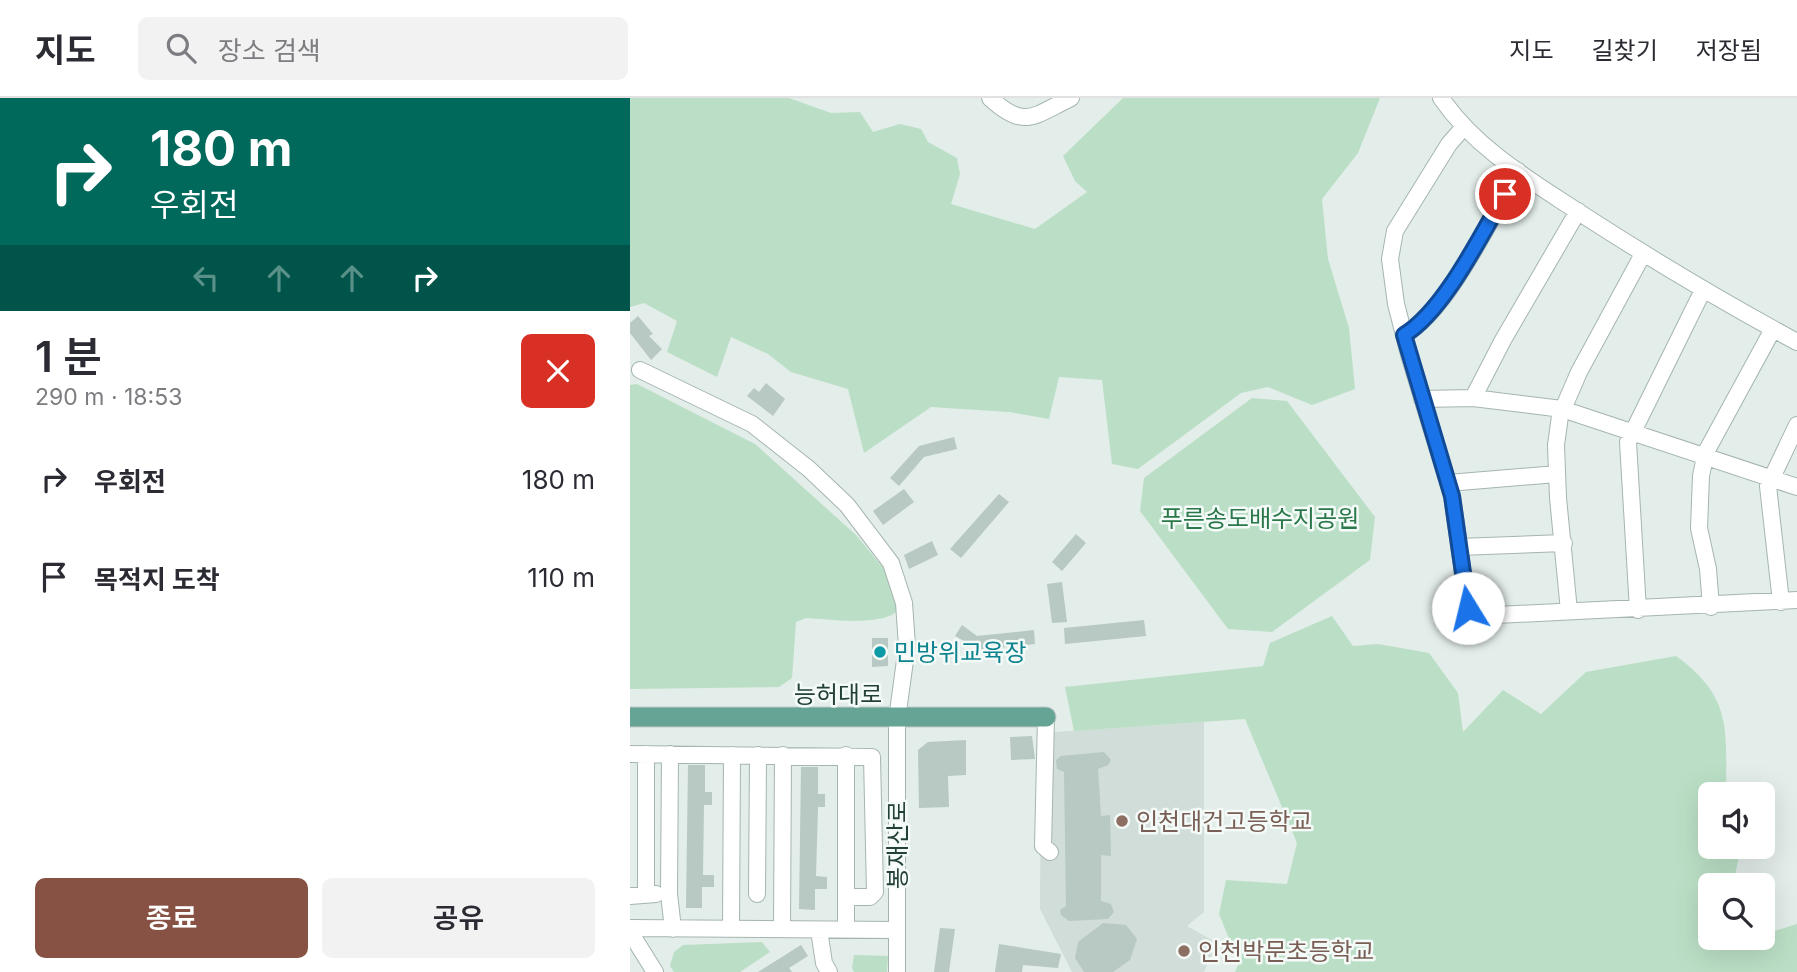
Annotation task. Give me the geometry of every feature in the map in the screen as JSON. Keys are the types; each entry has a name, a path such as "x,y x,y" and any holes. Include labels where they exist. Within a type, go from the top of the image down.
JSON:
{"main road":[{"name":"능허대로","path":"630,717 1046,717"}],"street":[{"path":"990,98 1009,115 1025,119 1071,98"},
{"path":"1441,98 1464,128 1518,171 1643,254 1797,342"},
{"path":"1464,128 1411,203 1391,244 1396,304 1448,483 1468,608 1477,616 1711,607 1789,601 1768,501 1770,480 1797,425"},
{"path":"1404,335 1418,327 1438,303 1518,171"},
{"path":"1473,398 1503,340 1578,211"},
{"path":"1569,611 1557,474 1556,445 1562,410 1643,254"},
{"path":"1638,610 1628,442 1703,290"},
{"path":"1711,607 1708,569 1699,528 1705,457 1773,329"},
{"name":"봉재산로","path":"640,370 752,424 809,469 847,505 891,563 904,603 907,646 897,719 897,972"},
{"path":"1422,399 1473,398 1562,410 1797,488"},
{"path":"1448,483 1557,474"},
{"path":"1460,547 1564,543"},
{"path":"1046,717 1044,846 1049,852"},
{"path":"669,894 638,895 638,754 872,757 875,892 870,897 846,897"},
{"path":"670,754 669,894 673,929"},
{"path":"731,929 732,755"},
{"path":"757,894 758,755"},
{"path":"782,929 783,755"},
{"path":"846,755 846,930"},
{"path":"731,894 782,894"},
{"path":"650,970 630,930 897,930"},
{"path":"819,930 824,963 829,972"}],"shaded area":[{"name":"인천대건고등학교","path":"1204,722 1204,912 1187,926 1217,943 1204,972 1072,972 1040,909 1041,733"}],"green space":[{"path":"630,98 789,98 831,113 860,112 873,132 900,124 921,129 928,142 957,158 960,174 951,204 1035,229 1087,192 1075,181 1063,156 1123,98 1380,98 1358,153 1322,199 1328,259 1349,328 1355,389 1312,405 1268,387 1241,393 1138,469 1112,464 1102,380 1059,377 1049,419 1009,412 931,407 864,453 848,389 791,372 768,354 731,337 717,377 667,352 677,321 644,303 630,307"},
{"path":"637,384 755,444 856,535 884,569 898,610 881,619 806,618 796,622 792,678 779,687 630,689 630,385"},
{"name":"푸른송도배수지공원","path":"1252,398 1287,401 1375,517 1370,560 1272,632 1228,629 1140,511 1144,478"},
{"path":"1332,616 1353,646 1378,644 1429,653 1458,693 1463,732 1503,690 1541,714 1586,672 1676,656 1708,686 1717,701 1725,733 1726,782 1698,782 1698,859 1738,861 1736,873 1698,873 1698,950 1775,950 1775,931 1797,924 1797,972 1235,972 1239,963 1219,914 1226,880 1287,884 1297,843 1245,719 1074,731 1065,687 1263,666 1270,643"},
{"path":"762,942 770,952 740,972 674,972 670,966 674,952 683,945"},
{"path":"854,955 888,956 887,972 854,972"}],"building":[{"path":"638,316 653,334 649,336 662,349 651,360 630,333 630,323"},
{"path":"766,383 785,399 773,416 747,396 754,388 759,392"},
{"path":"954,437 957,449 924,457 899,486 890,478 919,446"},
{"path":"904,489 914,502 883,525 873,511"},
{"path":"999,494 1009,502 961,558 950,549"},
{"path":"1076,534 1086,543 1062,571 1052,562"},
{"path":"932,541 938,555 909,569 904,555"},
{"path":"1062,582 1067,622 1052,623 1047,584"},
{"path":"1144,620 1146,636 1065,644 1064,628"},
{"path":"962,625 977,636 1034,630 1035,644 980,650 955,636"},
{"name":"민방위교육장","path":"872,638 888,638 888,666 872,667"},
{"path":"1032,736 1035,759 1011,760 1010,737"},
{"path":"966,740 966,775 948,776 949,807 919,808 918,750 928,742"},
{"path":"1104,752 1111,760 1108,765 1098,769 1101,816 1110,815 1111,856 1101,855 1101,901 1111,904 1114,912 1108,919 1069,921 1061,915 1060,910 1066,906 1064,772 1057,769 1056,760 1061,756"},
{"path":"688,765 705,765 705,792 712,792 712,805 704,805 703,875 714,875 714,887 702,887 702,908 686,908"},
{"path":"801,767 818,767 818,794 825,794 825,807 818,807 816,876 827,877 827,889 815,889 815,910 799,909"},
{"path":"1103,923 1126,925 1137,939 1130,960 1113,972 1084,972 1075,958 1078,942"},
{"path":"940,928 955,929 949,972 934,972"},
{"path":"999,944 1061,954 1058,968 1023,965 1022,972 995,972"},
{"path":"801,945 808,956 789,968 792,972 758,972"}],"place":[{"name":"민방위교육장","path":"880,652"},
{"name":"인천대건고등학교","path":"1122,821"},
{"name":"인천박문초등학교","path":"1184,951"}],"route":[{"path":"1468,608 1452,496 1404,335 1418,327 1438,303 1505,194"}]}
